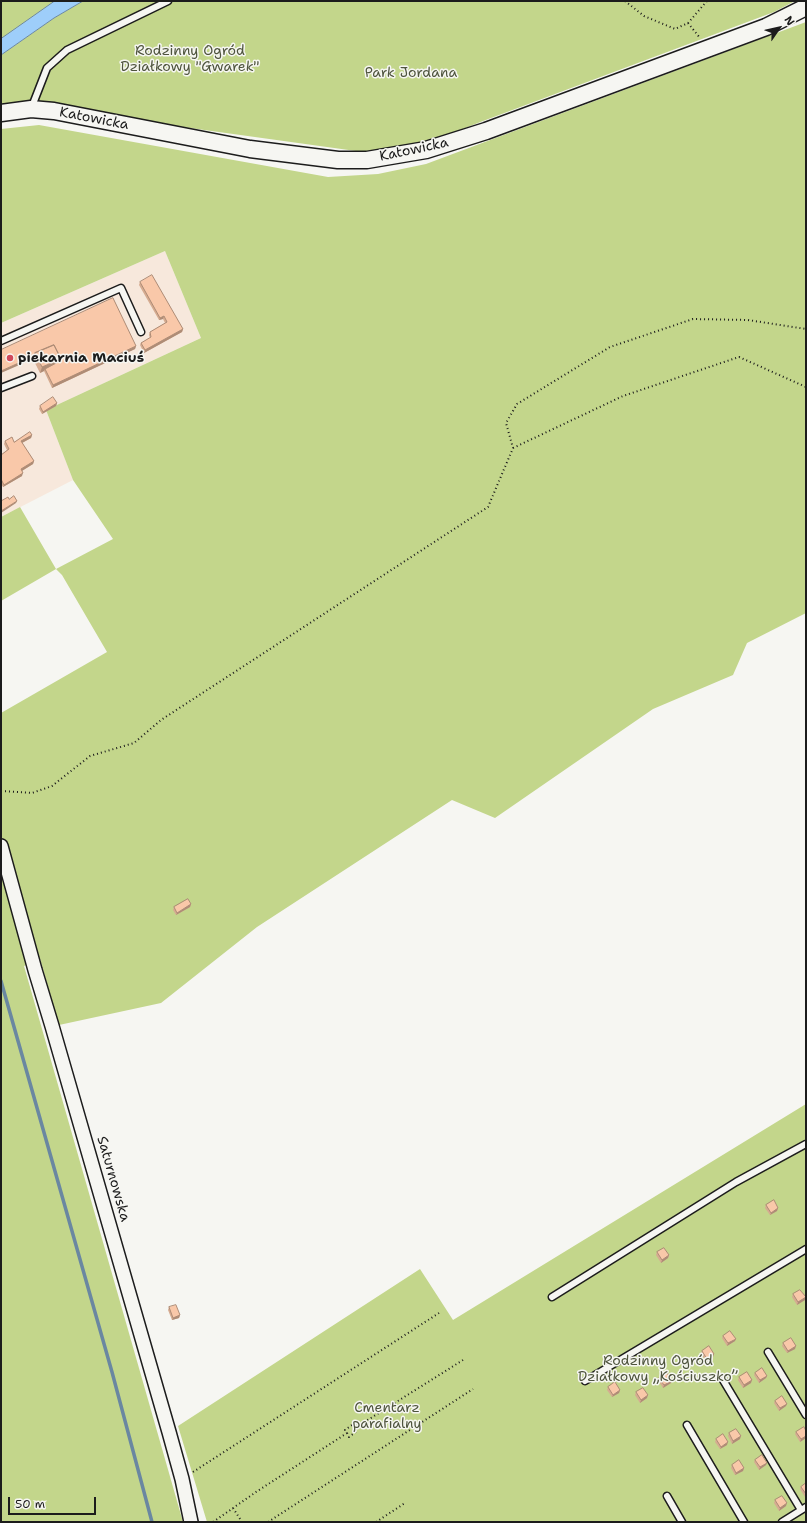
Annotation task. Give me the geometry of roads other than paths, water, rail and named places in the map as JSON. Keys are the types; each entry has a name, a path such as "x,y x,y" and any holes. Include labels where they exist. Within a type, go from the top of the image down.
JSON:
{"street":[{"name":"Katowicka","path":"1,113 31,109 54,111 250,149 338,160 367,160 426,150 486,131 766,27 806,7"},
{"name":"Saturnowska","path":"1,846 35,970 169,1432 182,1479 191,1522"}],"lane":[{"path":"31,109 47,68 67,50 168,1"},
{"path":"1,341 121,288 141,332"},
{"path":"1,388 32,376"},
{"path":"552,1297 736,1182 806,1144"},
{"path":"585,1380 806,1249"},
{"path":"768,1352 806,1415"},
{"path":"723,1380 803,1509 782,1522"},
{"path":"687,1425 744,1522"},
{"path":"667,1496 682,1522"}],"water":[{"path":"55,1 83,1 54,18 1,55 1,39"}],"waterway":[{"path":"1,981 112,1372 152,1522"}],"place":[{"name":"piekarnia Maciuś","path":"10,358"}],"park label":[{"name":"Rodzinny Ogród Działkowy \"Gwarek\"","path":"190,60"},
{"name":"Park Jordana","path":"411,73"},
{"name":"Rodzinny Ogród Działkowy „Kościuszko”","path":"658,1370"},
{"name":"Cmentarz parafialny","path":"387,1416"}]}
